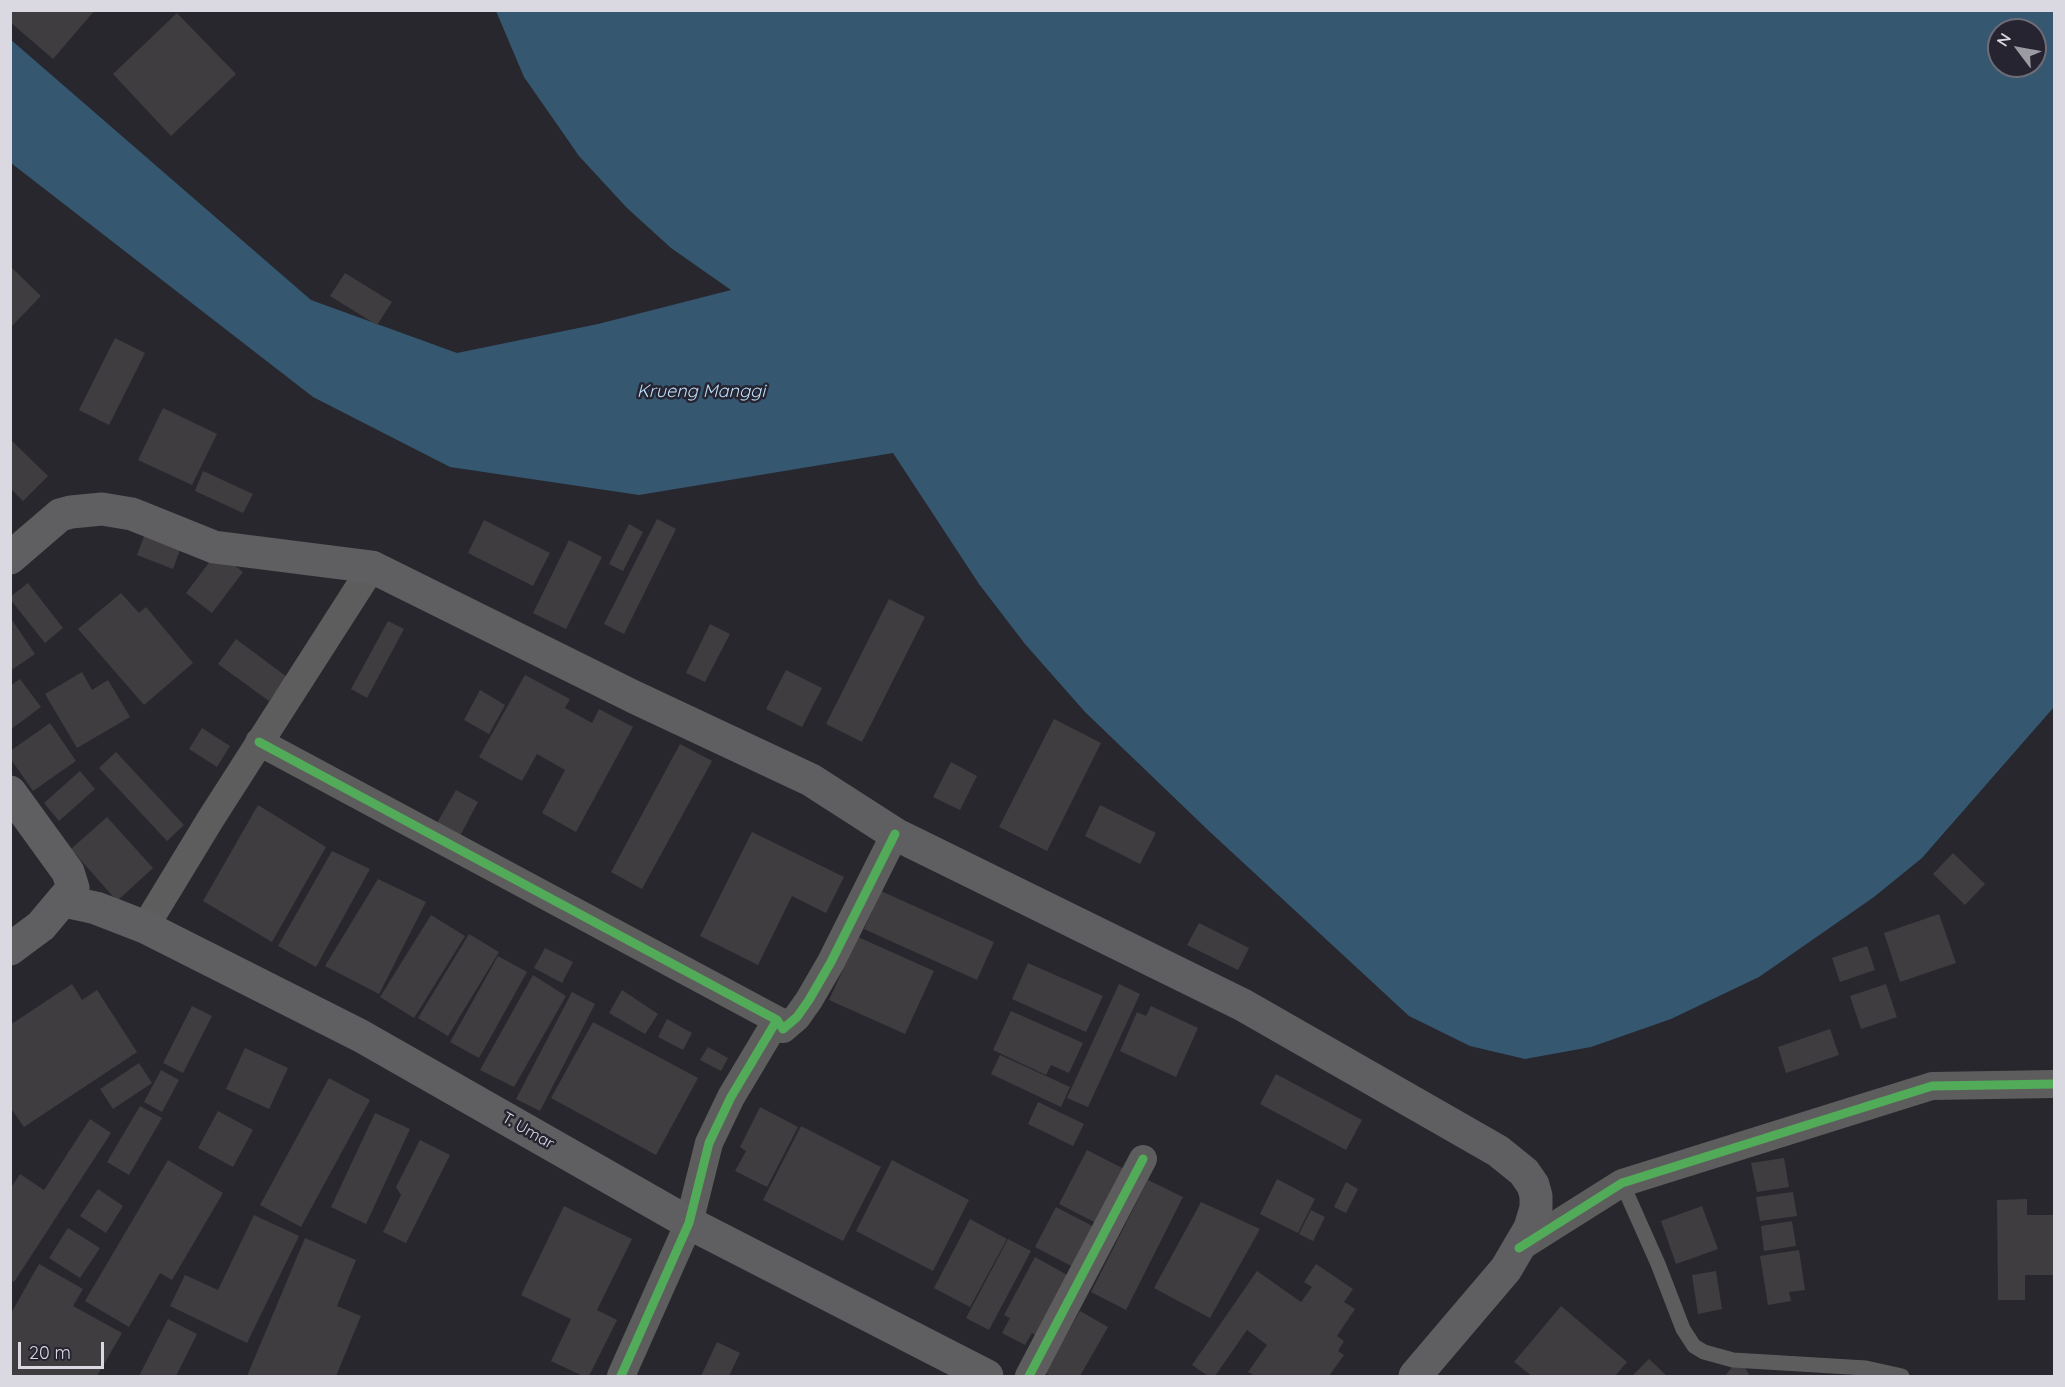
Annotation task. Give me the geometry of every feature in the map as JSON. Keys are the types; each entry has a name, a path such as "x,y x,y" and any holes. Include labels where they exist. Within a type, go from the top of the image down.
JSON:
{"main road":[{"path":"10,558 60,515 102,509 132,514 214,547 372,567 634,697 811,780 895,834 1243,1005 1498,1151 1524,1172 1533,1185 1536,1208 1530,1228 1506,1269 1415,1377"},
{"path":"10,792 68,872 73,888 41,926 10,949"},
{"name":"T. Umar","path":"64,901 96,908 145,927 361,1036 689,1223 987,1377"}],"street":[{"path":"145,927 210,819 372,567"},
{"path":"259,742 777,1020 783,1029 797,1017 831,962 895,834"},
{"path":"621,1377 689,1223 709,1143 731,1097 777,1020"},
{"path":"1519,1248 1622,1182 1932,1086 2055,1084"},
{"path":"1029,1377 1143,1159"}],"lane":[{"path":"1622,1182 1658,1264 1683,1329 1694,1346 1704,1352 1733,1360 1866,1368 1902,1377"}],"water":[{"name":"Krueng Manggi","path":"496,11 2054,11 2054,707 1922,858 1874,897 1759,977 1671,1019 1591,1047 1525,1059 1470,1046 1409,1016 1210,832 1085,712 1025,644 979,584 893,453 639,495 450,467 313,397 11,163 10,39 311,300 457,353 598,324 731,290 671,248 627,208 579,156 524,77"}],"building":[{"path":"10,10 95,10 53,59 10,22"},
{"path":"177,13 236,74 171,136 113,74"},
{"path":"12,268 41,296 10,328 10,270"},
{"path":"345,273 392,302 377,325 330,296"},
{"path":"115,338 145,353 109,425 79,410"},
{"path":"163,408 217,434 192,485 138,460"},
{"path":"10,439 48,476 23,501 10,488"},
{"path":"203,471 253,494 243,513 195,491"},
{"path":"657,519 676,529 624,634 604,624"},
{"path":"484,520 550,553 533,586 468,553"},
{"path":"629,524 643,532 623,571 609,564"},
{"path":"145,534 181,547 173,569 137,555"},
{"path":"569,540 602,557 566,629 533,613"},
{"path":"217,552 243,572 212,613 186,593"},
{"path":"28,583 63,628 45,643 10,599"},
{"path":"121,593 139,613 146,607 193,663 144,705 78,629"},
{"path":"889,599 925,617 862,742 826,724"},
{"path":"10,617 35,654 10,671"},
{"path":"388,621 404,629 367,698 351,689"},
{"path":"710,624 730,634 705,682 686,673"},
{"path":"236,639 287,677 269,701 218,664"},
{"path":"786,670 822,688 802,727 766,709"},
{"path":"82,672 92,690 108,680 130,717 77,748 45,694"},
{"path":"525,675 570,699 565,708 592,723 599,709 633,727 576,832 542,813 565,770 537,754 522,781 479,757"},
{"path":"20,679 41,707 10,730 10,686"},
{"path":"480,690 505,705 489,734 464,720"},
{"path":"1054,719 1101,743 1047,851 999,827"},
{"path":"50,723 76,761 33,791 10,758 10,751"},
{"path":"202,728 230,746 217,767 189,749"},
{"path":"680,744 712,761 642,889 611,872"},
{"path":"116,752 184,825 167,841 99,768"},
{"path":"951,762 977,776 960,810 933,797"},
{"path":"80,771 95,789 59,821 44,803"},
{"path":"456,790 478,802 460,836 437,823"},
{"path":"258,805 326,847 272,942 203,901"},
{"path":"1100,805 1156,833 1140,864 1085,836"},
{"path":"107,817 153,868 117,901 71,849"},
{"path":"752,832 844,877 826,913 792,896 758,965 700,936"},
{"path":"332,851 370,869 316,967 278,946"},
{"path":"1953,853 1985,884 1965,905 1933,874"},
{"path":"378,879 426,902 379,994 325,966"},
{"path":"881,891 994,942 977,980 864,929"},
{"path":"1939,914 1956,963 1900,982 1884,933"},
{"path":"431,915 465,936 414,1018 380,997"},
{"path":"1199,923 1249,948 1238,970 1187,945"},
{"path":"469,934 499,952 448,1036 418,1018"},
{"path":"858,937 934,971 905,1034 829,1000"},
{"path":"1867,946 1875,970 1840,982 1832,958"},
{"path":"545,948 573,962 562,983 534,968"},
{"path":"498,956 527,972 479,1058 450,1042"},
{"path":"1028,963 1103,996 1086,1032 1012,999"},
{"path":"533,975 566,996 514,1087 480,1070"},
{"path":"72,984 82,1000 97,990 137,1052 24,1127 10,1107 10,1025"},
{"path":"1119,984 1140,994 1088,1107 1067,1098"},
{"path":"1886,984 1897,1017 1861,1029 1850,996"},
{"path":"622,990 658,1014 645,1034 609,1013"},
{"path":"572,992 595,1004 540,1111 516,1099"},
{"path":"192,1006 212,1016 183,1073 163,1063"},
{"path":"1151,1006 1198,1028 1176,1077 1120,1051 1137,1012 1146,1016"},
{"path":"1011,1011 1083,1043 1069,1073 1051,1065 1046,1075 993,1050"},
{"path":"667,1019 692,1033 683,1050 658,1037"},
{"path":"593,1022 698,1078 656,1155 551,1098"},
{"path":"1830,1029 1839,1055 1786,1073 1778,1047"},
{"path":"708,1047 728,1058 721,1071 700,1060"},
{"path":"245,1048 288,1068 269,1109 226,1089"},
{"path":"1000,1055 1070,1087 1061,1107 991,1074"},
{"path":"139,1063 152,1083 113,1109 100,1089"},
{"path":"161,1070 179,1080 162,1112 144,1102"},
{"path":"1276,1074 1362,1120 1346,1150 1260,1104"},
{"path":"329,1078 370,1100 301,1227 260,1205"},
{"path":"1038,1102 1084,1124 1073,1146 1028,1124"},
{"path":"140,1106 162,1118 129,1175 107,1162"},
{"path":"760,1107 798,1127 767,1187 735,1171 746,1151 740,1147"},
{"path":"218,1111 253,1130 233,1167 198,1148"},
{"path":"375,1113 410,1129 366,1224 331,1207"},
{"path":"90,1119 111,1133 14,1282 10,1280 10,1189 20,1174 44,1190"},
{"path":"801,1126 881,1167 843,1241 763,1200"},
{"path":"420,1140 450,1155 406,1243 383,1232 401,1195 396,1187"},
{"path":"1087,1150 1128,1171 1100,1225 1059,1204"},
{"path":"1784,1158 1789,1187 1757,1192 1751,1163"},
{"path":"168,1160 223,1193 172,1280 160,1273 129,1327 85,1301"},
{"path":"892,1160 969,1200 933,1271 856,1231"},
{"path":"1277,1179 1315,1199 1298,1233 1260,1214"},
{"path":"1148,1180 1183,1197 1126,1310 1091,1292"},
{"path":"1346,1182 1358,1189 1346,1213 1334,1207"},
{"path":"98,1189 123,1206 106,1233 80,1216"},
{"path":"1793,1192 1797,1216 1760,1221 1756,1197"},
{"path":"2027,1199 2027,1215 2054,1215 2054,1275 2025,1275 2025,1300 1998,1300 1997,1200"},
{"path":"1201,1202 1260,1229 1210,1318 1154,1288"},
{"path":"564,1206 632,1239 597,1310 617,1320 589,1376 583,1376 551,1361 571,1319 521,1295"},
{"path":"1702,1206 1718,1249 1676,1264 1661,1221"},
{"path":"1056,1207 1098,1229 1077,1269 1035,1247"},
{"path":"1311,1210 1325,1217 1313,1241 1299,1234"},
{"path":"254,1215 299,1236 247,1343 170,1306 185,1275 218,1290"},
{"path":"970,1219 1007,1239 970,1307 934,1288"},
{"path":"1792,1221 1796,1246 1764,1251 1761,1226"},
{"path":"68,1228 100,1248 80,1278 49,1258"},
{"path":"305,1238 356,1260 337,1306 361,1316 336,1376 247,1376"},
{"path":"1008,1239 1031,1251 989,1330 966,1318"},
{"path":"1799,1250 1805,1290 1789,1292 1791,1301 1768,1305 1760,1256"},
{"path":"1035,1257 1069,1276 1037,1336 1032,1333 1025,1345 1002,1333 1010,1318 1004,1315"},
{"path":"39,1264 83,1289 73,1306 122,1333 97,1376 10,1376 10,1315"},
{"path":"1316,1264 1353,1289 1344,1302 1355,1309 1337,1336 1344,1341 1338,1351 1344,1355 1329,1376 1255,1376 1248,1372 1267,1345 1247,1330 1215,1376 1208,1376 1192,1365 1257,1271 1301,1302 1312,1287 1304,1282"},
{"path":"1716,1271 1722,1309 1698,1314 1692,1275"},
{"path":"1561,1306 1627,1362 1615,1376 1532,1376 1514,1362"},
{"path":"1080,1311 1108,1327 1080,1376 1051,1376 1045,1373"},
{"path":"168,1319 197,1334 176,1376 139,1376"},
{"path":"717,1342 740,1353 729,1376 701,1376"},
{"path":"1649,1359 1667,1376 1632,1376"},
{"path":"1732,1367 1745,1368 1750,1376 1725,1376"}],"cycle path":[{"path":"259,742 777,1020"},
{"path":"621,1376 689,1223 709,1143 731,1097 777,1020 783,1029 797,1017 809,1000 831,962 895,834"},
{"path":"1519,1248 1622,1183 1932,1086 2054,1084"},
{"path":"1029,1376 1143,1159"}]}
